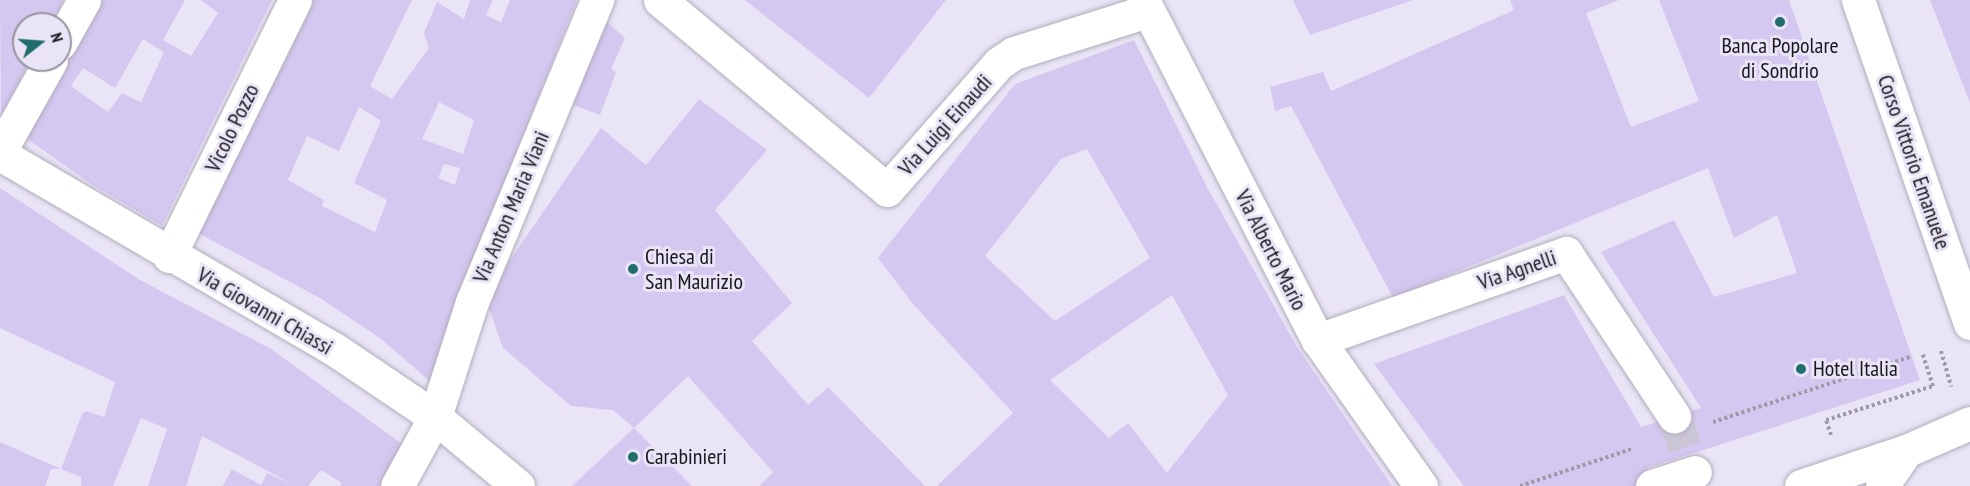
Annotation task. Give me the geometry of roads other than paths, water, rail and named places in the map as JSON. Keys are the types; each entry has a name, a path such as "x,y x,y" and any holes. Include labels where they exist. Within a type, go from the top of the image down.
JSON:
{"street":[{"path":"72,22 84,0"},
{"name":"Vicolo Pozzo","path":"169,256 295,0"},
{"name":"Via Anton Maria Viani","path":"397,486 435,417 472,302 597,0"},
{"name":"Via Luigi Einaudi","path":"660,0 887,190 999,63 1014,53 1145,5"},
{"name":"Corso Vittorio Emanuele","path":"1858,0 1970,323"},
{"name":"Via Alberto Mario","path":"1145,5 1318,340 1421,486"},
{"path":"0,152 44,72"},
{"name":"Via Giovanni Chiassi","path":"0,152 169,256 334,349 435,417 518,486"},
{"name":"Via Agnelli","path":"1318,340 1566,253 1674,417"},
{"path":"1801,486 1906,451 1970,423"},
{"path":"1882,486 1906,451"},
{"path":"1652,486 1695,471"}],"tunnel":[{"path":"1674,416 1689,455"}],"place":[{"name":"Banca Popolare di Sondrio","path":"1780,22"},
{"name":"Chiesa di San Maurizio","path":"633,269"},
{"name":"Hotel Italia","path":"1801,369"},
{"name":"Carabinieri","path":"633,457"}]}
